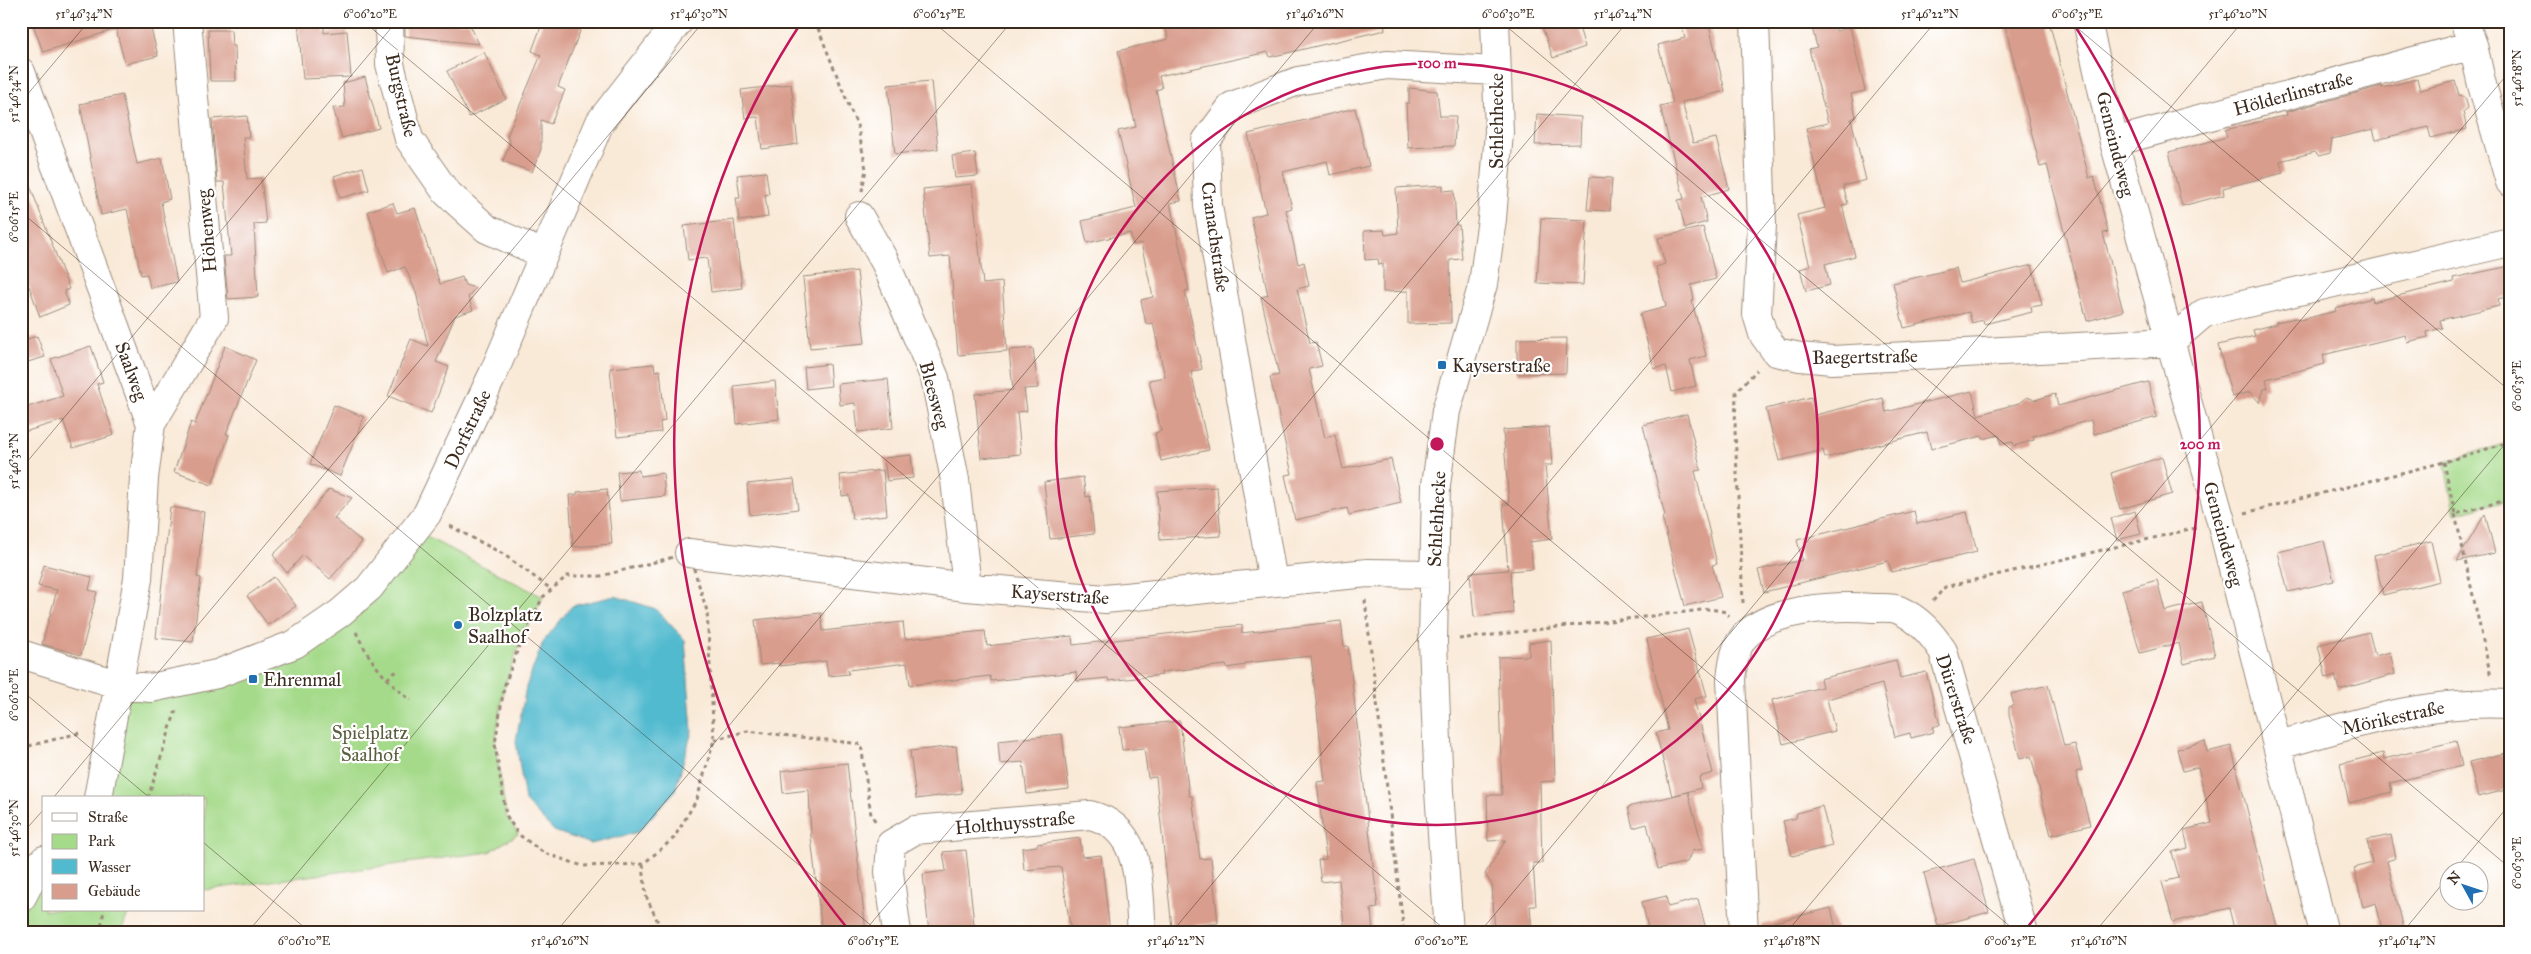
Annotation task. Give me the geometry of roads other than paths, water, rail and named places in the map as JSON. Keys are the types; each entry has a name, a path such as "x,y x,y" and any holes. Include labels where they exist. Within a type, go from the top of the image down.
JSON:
{"street":[{"name":"Höhenweg","path":"151,424 214,318 187,21"},
{"name":"Burgstraße","path":"389,21 390,64 409,139 446,192 487,229 543,254"},
{"name":"Dorfstraße","path":"21,654 120,685 151,688 217,674 295,644 340,613 368,588 427,514 494,372 600,122 679,21"},
{"name":"Schlehhecke","path":"1449,933 1439,791 1433,642 1432,574 1436,485 1446,411 1483,284 1492,219 1499,132 1495,21"},
{"name":"Baegertstraße","path":"1755,21 1762,225 1757,314 1763,334 1776,352 1800,357 1832,360 2170,342"},
{"name":"Gemeindeweg","path":"2087,21 2114,142 2221,521 2279,745 2324,933"},
{"name":"Hölderlinstraße","path":"2114,142 2468,33 2510,182"},
{"name":"Cranachstraße","path":"1273,582 1208,206 1206,141 1232,106 1298,81 1387,65 1496,70"},
{"name":"Saalweg","path":"21,72 151,424 144,478 138,579 98,796"},
{"name":"Bleesweg","path":"859,216 885,262 935,378 955,480 967,587"},
{"path":"2170,342 2204,313 2510,242"},
{"name":"Kayserstraße","path":"689,552 967,587 1105,599 1368,573 1432,574"},
{"name":"Dürerstraße","path":"1744,933 1731,679 1734,656 1745,636 1773,618 1813,609 1857,607 1896,609 1917,619 1944,651 2024,933"},
{"name":"Mörikestraße","path":"2279,745 2398,712 2452,704 2504,704"},
{"name":"Holthuysstraße","path":"897,933 889,872 891,844 915,830 1090,816 1105,819 1120,830 1134,854 1142,933"},
{"path":"21,899 38,866 42,862"}],"water":[{"path":"615,596 656,609 685,640 692,731 675,791 638,832 591,844 554,831 525,801 516,741 526,687 543,642 572,606"}],"place":[{"name":"Kayserstraße","path":"1442,365"},
{"name":"Bolzplatz Saalhof","path":"458,625"},
{"name":"Ehrenmal","path":"253,679"}],"park label":[{"name":"Spielplatz Saalhof","path":"370,743"}]}
